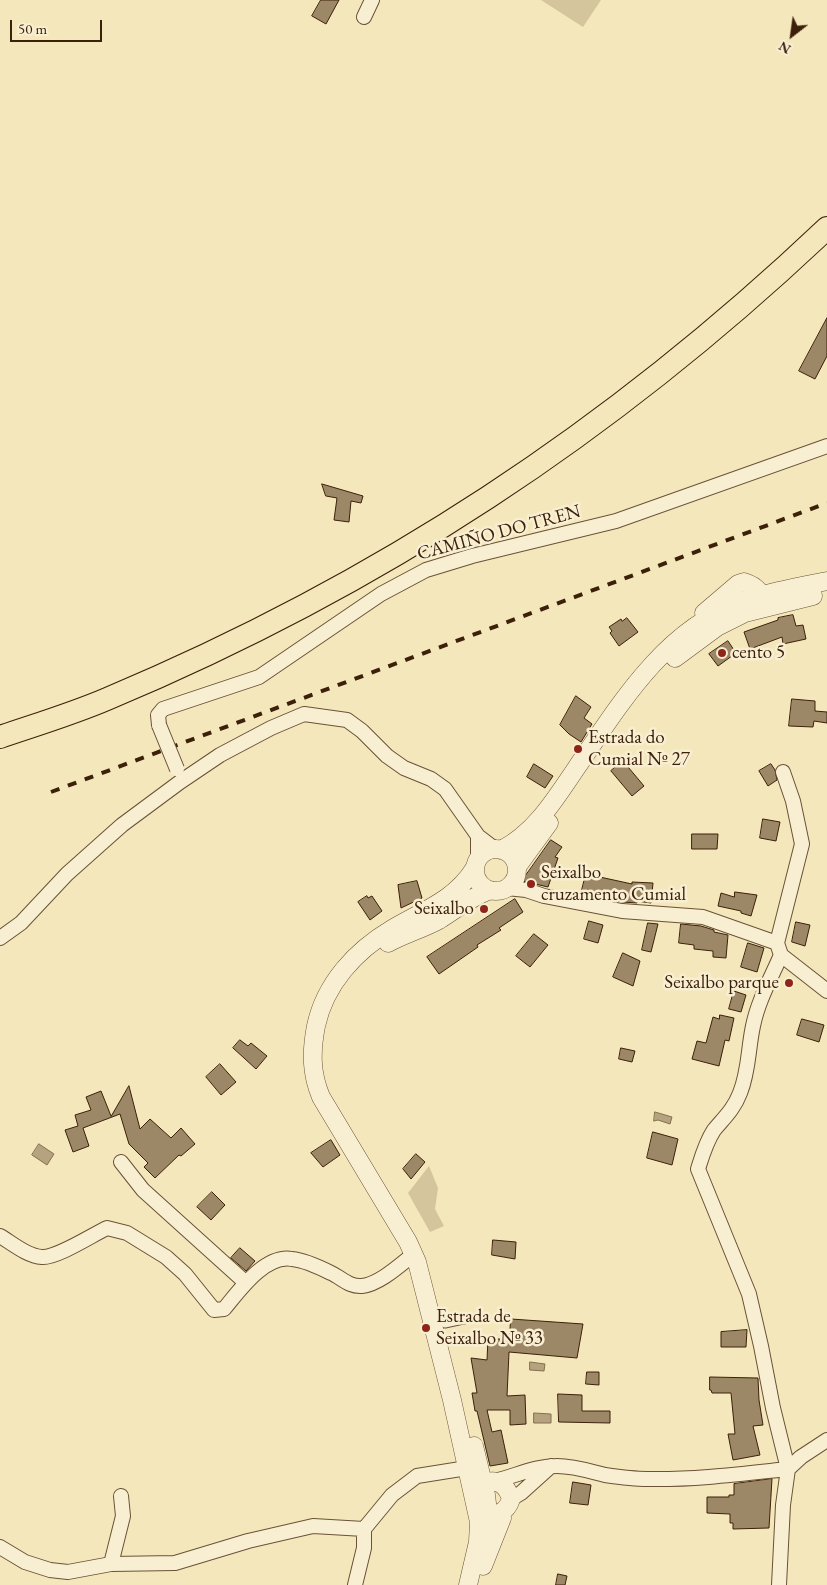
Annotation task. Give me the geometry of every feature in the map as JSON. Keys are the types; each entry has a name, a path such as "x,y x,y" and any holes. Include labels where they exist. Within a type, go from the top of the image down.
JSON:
{"main road":[{"path":"0,737 105,700 259,630 413,546 531,470 628,400 726,320 827,228"}],"street":[{"path":"364,17 372,0"},
{"name":"CAMIÑO DO TREN","path":"178,776 159,726 158,716 163,708 259,677 381,594 426,570 472,556 616,521 827,446"},
{"path":"445,1324 441,1323 437,1317 424,1270 415,1258 315,1084 312,1069 313,1039 324,1002 342,971 355,957 391,929 456,892 483,853 498,850 522,836 537,821 637,682 660,656 692,629 734,601 823,589"},
{"path":"662,670 683,651 704,636 744,613 823,589"},
{"path":"497,1509 486,1485 461,1398 432,1272 420,1242 330,1092 324,1068 326,1024 335,998 348,977 366,958 387,944 441,919 472,898 511,883 631,708 681,645 734,601"},
{"path":"0,938 21,923 67,874 178,776 271,728 304,714 347,720 362,731 387,756 404,768 431,779 445,789 478,836 498,850 512,856 511,883"},
{"path":"779,1585 783,1505 788,1469 749,1294 698,1169 707,1141 714,1130 733,1109 739,1096 747,1070 753,1025 779,949 802,844 793,801 783,772"},
{"path":"478,836 476,864 478,882 482,887 511,883 544,896 622,911 703,917 779,949 827,991"},
{"path":"121,1162 143,1190 245,1282"},
{"path":"0,1236 28,1252 43,1257 69,1248 106,1228 127,1233 166,1257 185,1274 214,1310 224,1309 245,1282 270,1262 291,1258 332,1273 347,1284 363,1286 386,1277 415,1258"},
{"path":"415,1258 439,1345 477,1512 479,1532 476,1557 468,1585"},
{"path":"486,1485 535,1468 551,1466 575,1467 611,1476 646,1479 701,1478 788,1469 801,1457 827,1440"},
{"path":"479,1532 483,1521 522,1492 551,1466"},
{"path":"355,1585 364,1548 364,1529 392,1495 418,1476 468,1471 486,1485 502,1484 506,1488 497,1509 478,1585"},
{"path":"111,1564 123,1516 121,1496"},
{"path":"0,1548 25,1562 50,1570 68,1579 111,1564 175,1563 248,1541 313,1526 364,1529"}],"lane":[{"path":"445,1324 477,1317"}],"shaded area":[{"path":"541,0 601,0 583,27"},
{"path":"655,1112 672,1117 670,1124 658,1120 654,1121"},
{"path":"39,1144 54,1154 47,1165 32,1155"},
{"path":"429,1166 438,1188 435,1209 444,1226 430,1232 408,1193"},
{"path":"530,1362 545,1364 544,1371 530,1370"},
{"path":"534,1413 551,1414 551,1423 534,1423"}],"building":[{"path":"321,0 339,0 326,24 312,16"},
{"path":"827,318 827,356 815,379 799,371"},
{"path":"322,484 363,496 361,503 351,501 349,522 334,520 337,498 326,496"},
{"path":"793,615 796,626 803,625 806,639 783,644 782,637 750,649 744,632 778,620 778,618"},
{"path":"627,618 638,632 619,646 610,633 612,631 609,627 621,619 622,621"},
{"path":"728,641 736,653 718,666 709,654"},
{"path":"576,696 591,707 584,718 592,724 581,742 560,725"},
{"path":"792,699 815,701 815,711 827,712 827,723 814,721 813,727 789,726"},
{"path":"623,761 644,786 632,796 611,771"},
{"path":"534,764 553,776 545,788 527,777"},
{"path":"771,764 775,770 777,780 768,786 759,771"},
{"path":"763,819 780,822 776,841 760,838"},
{"path":"692,834 718,834 717,849 692,849"},
{"path":"551,840 562,847 555,857 558,858 548,887 522,881"},
{"path":"586,874 632,884 632,882 653,883 651,903 623,902 581,894"},
{"path":"417,881 422,898 401,908 398,885"},
{"path":"735,892 757,895 751,916 741,913 741,911 718,906 721,893 734,897"},
{"path":"367,896 368,898 372,896 382,911 370,920 358,902"},
{"path":"515,899 523,912 439,974 427,957"},
{"path":"589,921 603,925 598,943 584,939"},
{"path":"796,922 810,925 805,946 792,942"},
{"path":"648,923 658,924 651,952 642,950"},
{"path":"681,924 701,926 714,930 714,932 728,935 726,958 713,957 713,951 694,949 694,945 679,943"},
{"path":"534,934 548,945 530,967 516,956"},
{"path":"748,943 764,948 757,972 741,967"},
{"path":"623,953 640,961 633,986 613,977"},
{"path":"734,991 746,995 741,1012 729,1009"},
{"path":"720,1015 734,1018 729,1041 725,1040 719,1066 692,1059 697,1041 706,1043 713,1017 719,1019"},
{"path":"802,1019 824,1025 819,1042 797,1035"},
{"path":"240,1040 248,1046 251,1043 267,1056 256,1069 233,1048"},
{"path":"621,1048 635,1051 632,1062 619,1059"},
{"path":"220,1064 236,1082 221,1095 206,1077"},
{"path":"129,1086 140,1129 150,1119 171,1138 181,1128 195,1144 181,1156 179,1155 155,1178 144,1167 148,1163 129,1144 120,1114 83,1128 89,1146 73,1152 65,1130 78,1126 75,1115 91,1110 86,1097 101,1091 111,1116"},
{"path":"653,1132 678,1139 672,1165 647,1158"},
{"path":"331,1140 340,1155 323,1167 311,1153"},
{"path":"416,1154 425,1162 411,1179 403,1169"},
{"path":"212,1192 225,1205 211,1220 197,1207"},
{"path":"493,1240 516,1242 515,1259 492,1255"},
{"path":"240,1248 255,1261 246,1271 231,1258"},
{"path":"511,1319 583,1324 577,1358 509,1352 507,1396 525,1395 526,1424 510,1425 510,1410 487,1410 492,1432 501,1430 508,1463 490,1466 477,1411 475,1411 472,1393 477,1393 471,1358 487,1360 488,1338 509,1340"},
{"path":"747,1330 746,1347 721,1347 721,1332"},
{"path":"587,1372 599,1372 599,1385 586,1384"},
{"path":"710,1377 758,1378 763,1425 753,1426 760,1455 733,1460 728,1434 735,1434 731,1393 712,1393 710,1390"},
{"path":"558,1394 582,1395 582,1411 610,1411 610,1423 559,1422"},
{"path":"772,1479 769,1528 733,1529 733,1523 730,1523 730,1514 707,1513 707,1497 729,1497 729,1495 734,1495 734,1484"},
{"path":"573,1482 591,1485 588,1505 570,1503"},
{"path":"558,1574 567,1576 565,1585 556,1585"}],"railway":[{"path":"51,792 827,503"}],"place":[{"name":"cento 5","path":"722,653"},
{"name":"Estrada do Cumial Nº 27","path":"578,749"},
{"name":"Seixalbo cruzamento Cumial","path":"531,884"},
{"name":"Seixalbo","path":"484,909"},
{"name":"Seixalbo parque","path":"789,983"},
{"name":"Estrada de Seixalbo Nº 33","path":"426,1328"}]}
